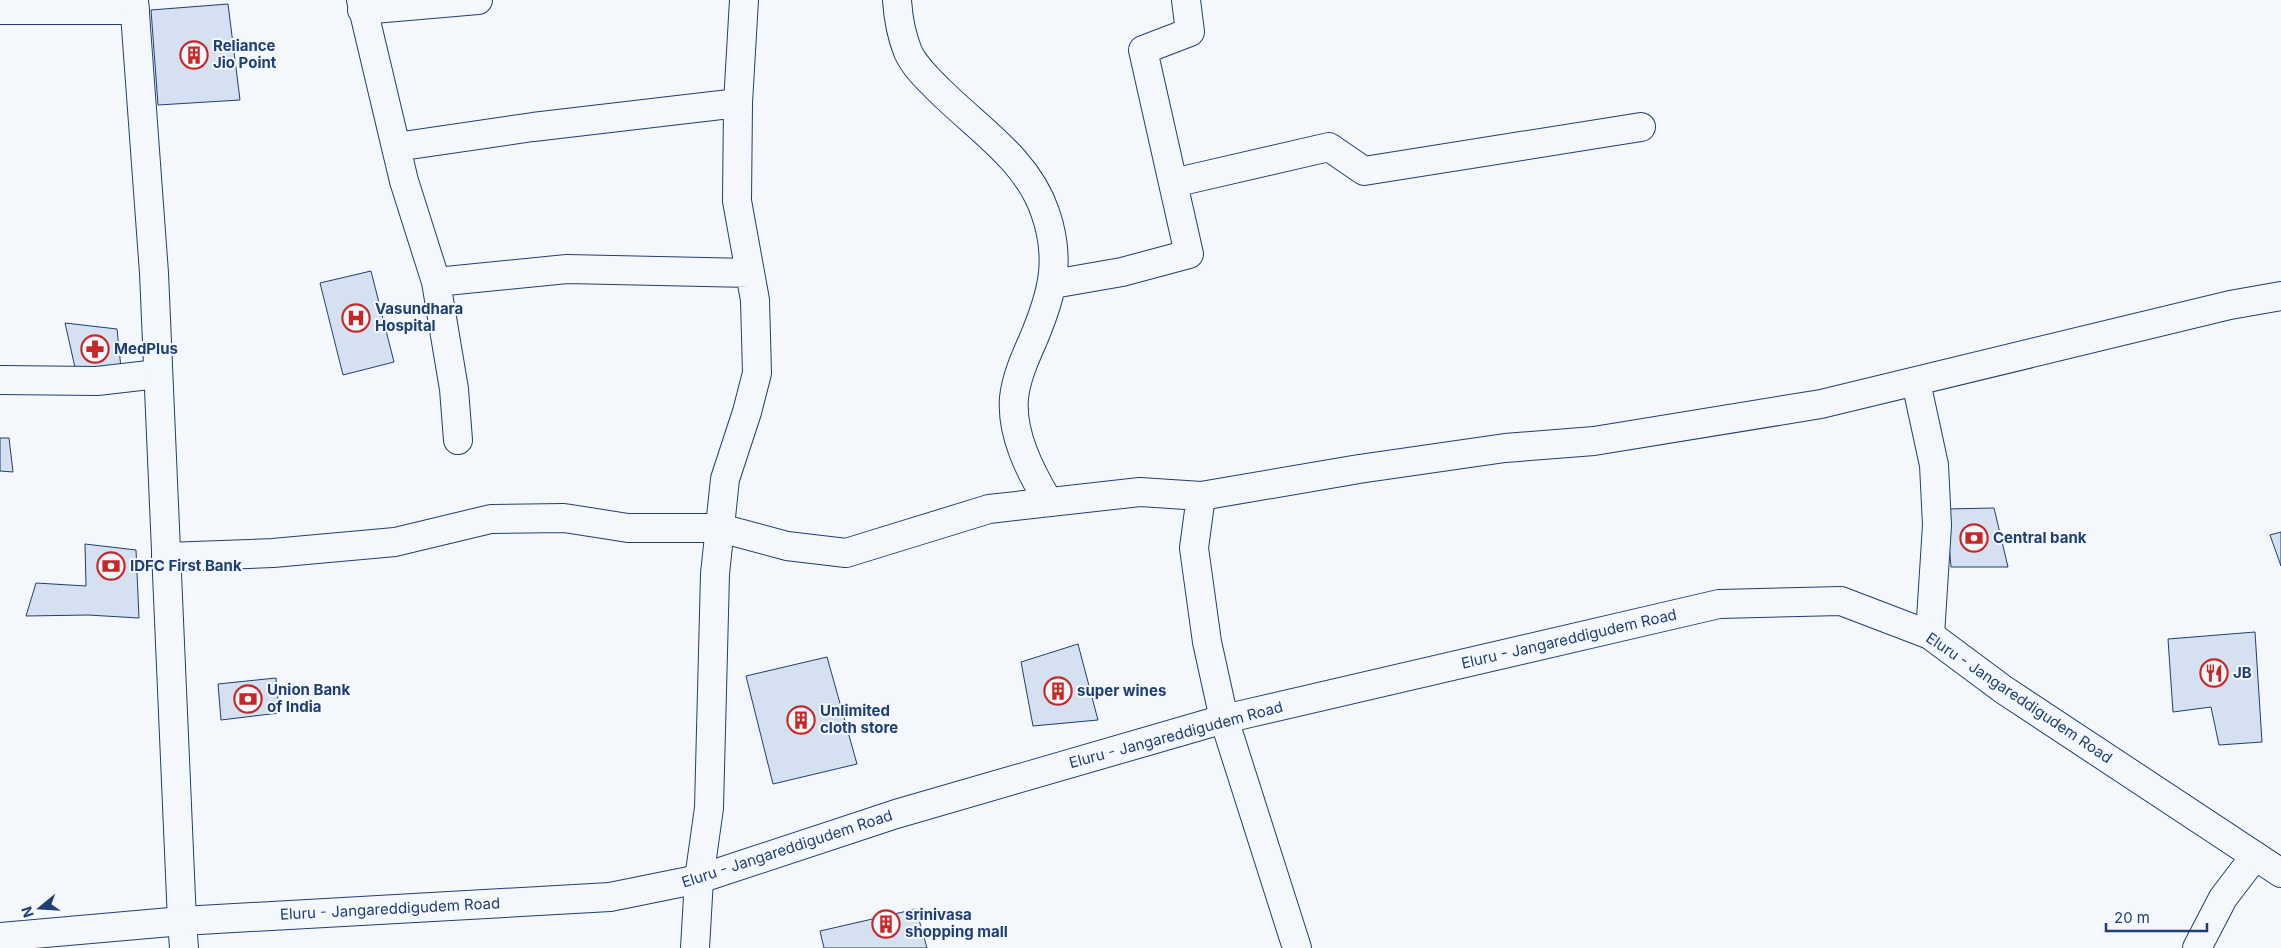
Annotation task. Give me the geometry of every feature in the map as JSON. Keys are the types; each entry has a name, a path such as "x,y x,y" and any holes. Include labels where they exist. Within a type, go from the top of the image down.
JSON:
{"street":[{"path":"458,440 454,389 436,282 404,181 362,5 478,0"},
{"path":"695,948 699,879 709,808 716,574 725,479 747,412 757,372 755,300 737,201 738,103 744,0"},
{"path":"897,0 908,52 923,74 1003,147 1027,178 1045,211 1055,250 1053,284 1040,324 1021,368 1014,398 1017,431 1030,470 1048,501"},
{"path":"1053,284 1122,272 1189,254 1143,50 1190,32 1186,0"},
{"path":"0,10 135,5 154,273 184,948"},
{"path":"396,147 533,127 738,103"},
{"path":"1173,183 1329,147 1364,171 1641,127"},
{"path":"436,282 567,269 750,273"},
{"path":"166,557 273,553 395,542 491,519 564,518 628,528 720,528 787,546 846,553 989,509 1140,492 1201,496 1485,450 1594,440 1820,404 2230,305 2281,296"},
{"path":"0,380 97,381 158,374"},
{"path":"1916,382 1934,465 1937,525 1930,634"},
{"path":"1201,496 1194,548 1208,642 1224,719 1297,948"},
{"name":"Eluru - Jangareddigudem Road","path":"0,936 182,921 610,897 699,879 896,814 1224,719 1719,604 1841,601 1930,634 2004,690 2281,873"},
{"path":"2197,948 2223,898 2255,856"}],"building":[{"name":"Reliance Jio Point","path":"228,4 240,100 158,105 151,10"},
{"path":"371,271 394,362 343,375 320,283"},
{"name":"MedPlus","path":"65,323 117,329 121,368 76,372"},
{"path":"0,438 9,438 13,472 0,471"},
{"name":"Central bank","path":"1994,508 2008,567 1951,567 1946,509"},
{"path":"2281,532 2281,566 2270,535"},
{"name":"IDFC First Bank","path":"85,544 136,550 139,618 88,615 26,616 36,583 86,586"},
{"name":"JB","path":"2255,632 2262,742 2219,745 2211,707 2173,712 2168,639"},
{"name":"super wines","path":"1078,644 1098,720 1033,726 1021,662"},
{"name":"Unlimited cloth store","path":"827,657 857,764 773,784 746,676"},
{"name":"Union Bank of India","path":"276,678 279,713 221,720 218,684"},
{"name":"srinivasa shopping mall","path":"916,909 927,948 824,948 820,931"}],"place":[{"name":"Reliance Jio Point","path":"194,55"},
{"name":"Vasundhara Hospital","path":"356,318"},
{"name":"MedPlus","path":"95,349"},
{"name":"Central bank","path":"1974,538"},
{"name":"IDFC First Bank","path":"111,566"},
{"name":"JB","path":"2214,673"},
{"name":"super wines","path":"1058,691"},
{"name":"Union Bank of India","path":"248,699"},
{"name":"Unlimited cloth store","path":"801,720"},
{"name":"srinivasa shopping mall","path":"886,924"}]}
